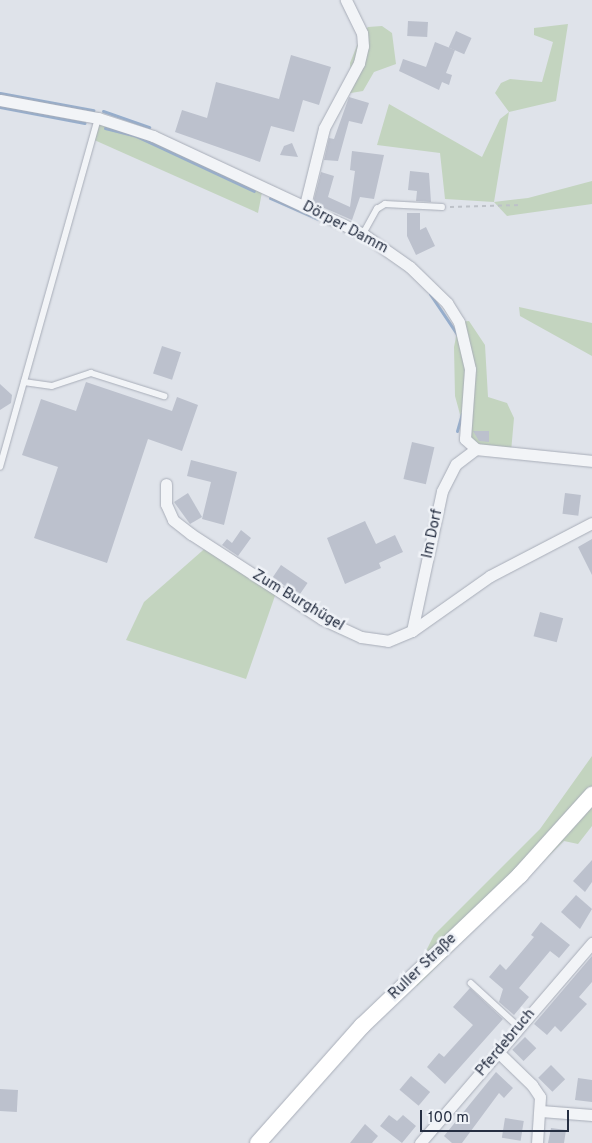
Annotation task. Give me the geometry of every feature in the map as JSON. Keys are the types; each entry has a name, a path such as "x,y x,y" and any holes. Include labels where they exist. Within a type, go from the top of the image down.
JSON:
{"main road":[{"name":"Ruller Straße","path":"258,1143 349,1039 520,875 592,794"}],"street":[{"path":"305,205 324,128 359,63 363,46 362,33 346,0"},
{"name":"Dörper Damm","path":"0,100 98,118 153,136 305,205 363,234 410,268 447,303 459,322 470,369 465,439 476,449"},
{"path":"476,449 592,461"},
{"name":"Im Dorf","path":"412,631 442,491 456,464 476,449"},
{"name":"Zum Burghügel","path":"166,484 166,504 173,520 322,619 361,637 388,641 412,631 490,576 592,523"},
{"name":"Pferdebruch","path":"420,1143 592,943"},
{"path":"499,1053 532,1085 540,1097 541,1111 537,1143"},
{"path":"541,1111 592,1115"}],"lane":[{"path":"0,467 98,118"},
{"path":"363,234 377,209 385,204 442,207"},
{"path":"24,382 52,386 91,373 164,396"},
{"path":"471,983 520,1027"}],"path":[{"path":"442,207 520,205"}],"green space":[{"path":"568,24 556,101 509,112 495,93 501,83 510,79 542,82 553,42 534,35 534,28"},
{"path":"382,26 392,33 396,64 374,72 363,91 339,95 351,77 350,63 362,33 368,27"},
{"path":"389,104 482,157 500,119 509,112 494,202 445,199 440,153 377,145"},
{"path":"98,118 263,187 258,213 92,139"},
{"path":"592,181 592,204 507,216 494,202 528,198"},
{"path":"519,307 592,323 592,356 520,316"},
{"path":"469,321 485,345 488,397 507,403 514,418 511,452 476,449 461,418 455,396 454,347 459,322"},
{"path":"210,544 277,590 246,679 126,640 144,602"},
{"path":"592,756 592,826 578,844 564,841 417,986 414,975 434,935 540,829"}],"building":[{"path":"408,21 428,22 427,37 407,36"},
{"path":"456,31 472,38 464,54 449,47"},
{"path":"435,42 455,50 446,73 452,75 449,85 442,82 439,90 399,71 403,59 426,67"},
{"path":"291,55 331,67 319,105 303,100 294,132 271,126 260,162 175,132 182,110 207,118 216,82 279,99"},
{"path":"349,97 369,103 362,124 349,121 338,161 324,160 329,138 334,139"},
{"path":"292,143 298,157 280,155 284,146"},
{"path":"352,151 384,155 374,199 360,197 352,220 313,203 321,172 334,176 328,197 350,207 355,171 350,170"},
{"path":"410,171 429,173 431,202 416,201 417,191 408,190"},
{"path":"407,213 420,213 420,230 426,227 435,246 416,255 407,236"},
{"path":"162,346 181,352 172,380 153,374"},
{"path":"86,382 172,411 177,397 198,405 182,451 148,439 107,563 34,538 58,467 22,455 41,399 76,411"},
{"path":"0,384 12,395 11,403 0,410"},
{"path":"473,431 489,431 489,442 479,441"},
{"path":"412,442 434,447 426,484 403,479"},
{"path":"191,460 237,472 224,525 202,519 211,482 187,476"},
{"path":"188,493 202,517 190,524 174,502"},
{"path":"565,493 581,495 578,516 562,514"},
{"path":"365,521 376,544 395,535 403,552 379,563 381,568 345,584 327,538"},
{"path":"241,530 251,538 238,556 222,545 227,539 232,543"},
{"path":"592,539 592,575 578,547"},
{"path":"281,565 308,583 299,595 273,577"},
{"path":"540,612 563,618 557,642 534,636"},
{"path":"592,860 592,882 585,892 573,881"},
{"path":"576,895 592,909 580,929 561,912"},
{"path":"541,922 570,945 559,958 550,951 519,988 529,997 514,1015 499,1002 503,989 489,977 500,964 506,970 534,937 531,935"},
{"path":"592,956 592,982 579,997 587,1004 561,1032 555,1026 547,1035 534,1024"},
{"path":"470,988 503,1019 445,1084 427,1067 439,1053 444,1057 473,1025 453,1007"},
{"path":"525,1037 536,1048 524,1061 512,1050"},
{"path":"551,1065 565,1079 552,1092 538,1078"},
{"path":"496,1072 513,1088 504,1098 499,1093 462,1143 452,1143 444,1136"},
{"path":"411,1076 430,1092 419,1106 399,1090"},
{"path":"578,1078 592,1080 592,1102 575,1100"},
{"path":"0,1089 18,1090 17,1112 0,1111"},
{"path":"389,1115 397,1121 403,1115 416,1126 402,1143 380,1126"},
{"path":"505,1118 524,1121 521,1141 502,1138"},
{"path":"365,1124 378,1136 372,1143 350,1143"},
{"path":"551,1128 566,1130 564,1143 548,1143"}],"waterway":[{"path":"0,93 93,110"},
{"path":"0,107 85,123"},
{"path":"103,111 149,127"},
{"path":"105,128 136,136 254,191"},
{"path":"270,198 318,219"},
{"path":"353,235 369,245"},
{"path":"430,294 457,334"},
{"path":"457,431 462,414"}]}
